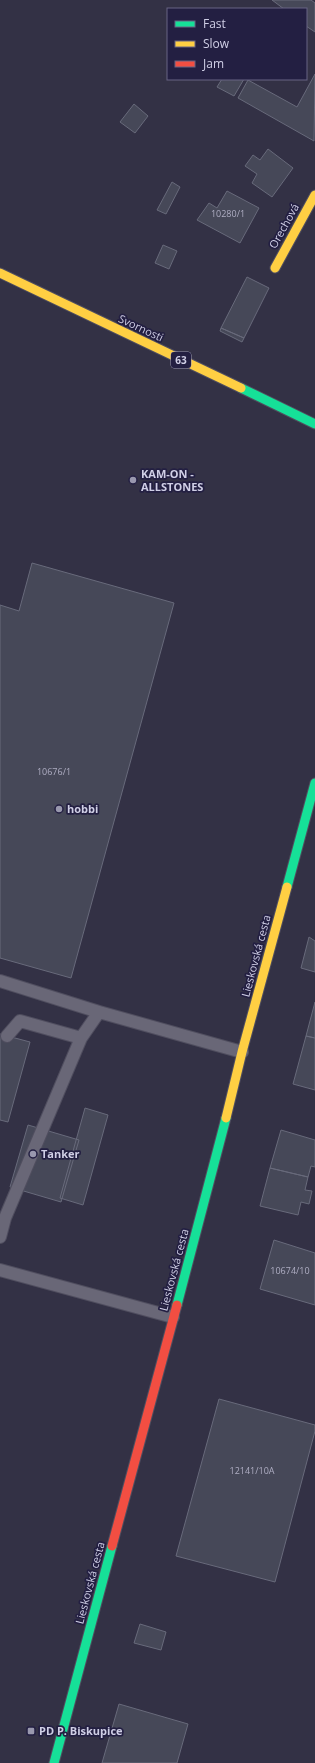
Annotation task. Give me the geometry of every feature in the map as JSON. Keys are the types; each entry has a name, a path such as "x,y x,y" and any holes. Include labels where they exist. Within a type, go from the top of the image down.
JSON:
{"street":[{"name":"Orechová","path":"275,268 315,195"},
{"name":"Svornosti","path":"0,273 315,424"},
{"name":"Lieskovská cesta","path":"54,1763 214,1168 242,1052 315,783"}],"lane":[{"path":"0,981 99,1012 242,1052"},
{"path":"0,1236 2,1214 81,1038 99,1012"},
{"path":"7,1036 20,1021 81,1038"},
{"path":"0,1270 173,1317"}],"building":[{"path":"272,0 311,0 315,3 315,32 307,27 307,8 283,8"},
{"path":"315,74 314,141 238,98 248,80 297,107"},
{"path":"221,80 243,80 234,96 217,87"},
{"path":"134,104 148,116 135,133 120,122"},
{"path":"268,149 293,168 272,197 252,183 257,174 245,166 253,155 260,160"},
{"path":"172,182 180,187 166,214 157,210"},
{"path":"227,191 259,208 240,243 197,220 209,203 217,208"},
{"path":"163,245 177,251 169,269 155,263"},
{"path":"247,277 269,288 244,338 221,328"},
{"path":"221,328 244,338 242,342 220,331"},
{"name":"hobbi","path":"32,563 174,603 71,978 0,958 0,605 19,611"},
{"path":"309,937 315,941 315,972 301,968"},
{"path":"315,1002 315,1038 306,1036"},
{"path":"0,1034 30,1042 8,1122 0,1120"},
{"path":"306,1036 315,1038 315,1090 293,1084"},
{"path":"85,1108 108,1115 83,1205 60,1198"},
{"path":"28,1125 79,1140 61,1202 10,1187"},
{"path":"281,1130 315,1140 315,1167 311,1166 308,1177 270,1168"},
{"path":"270,1168 308,1177 305,1190 312,1191 309,1204 301,1202 298,1215 260,1206"},
{"path":"274,1240 315,1253 315,1305 260,1289"},
{"path":"219,1399 315,1425 315,1431 275,1582 176,1556"},
{"path":"140,1624 166,1632 161,1650 134,1643"},
{"path":"119,1704 188,1724 177,1763 102,1763"}],"traffic: fast":[{"path":"241,388 315,424"},
{"path":"287,887 315,783"},
{"path":"177,1305 226,1118"},
{"path":"54,1763 112,1546"}],"traffic: slow":[{"path":"275,268 315,195"},
{"path":"0,273 241,388"},
{"path":"226,1118 242,1052 287,887"}],"traffic: jam":[{"path":"112,1546 177,1305"}],"place":[{"name":"KAM-ON - ALLSTONES","path":"133,480"},
{"name":"hobbi","path":"59,809"},
{"name":"Tanker","path":"33,1154"},
{"name":"PD P. Biskupice","path":"31,1731"}]}
